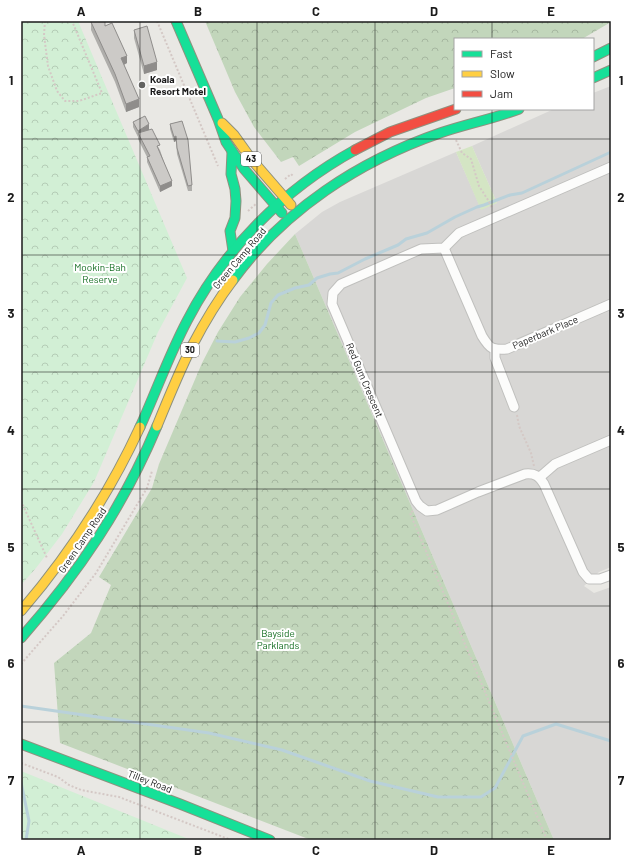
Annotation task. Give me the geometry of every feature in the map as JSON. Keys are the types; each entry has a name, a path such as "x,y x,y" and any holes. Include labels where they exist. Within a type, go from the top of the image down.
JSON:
{"main road":[{"name":"43","path":"176,21 218,119 226,142 232,152 231,174 235,189 236,201 234,218 230,231 233,251"},
{"path":"594,56 611,48"},
{"path":"594,78 611,70"},
{"name":"Green Camp Road","path":"21,611 56,568 80,535 101,501 124,460 180,335 195,306 233,251 256,224 306,181 369,142 415,122 454,110"},
{"name":"Green Camp Road","path":"21,638 71,577 101,534 122,499 150,442 194,340 221,296 264,243 297,212 316,197 336,183 386,154 443,132 516,110"},
{"name":"43","path":"218,119 234,135 252,160 297,212"},
{"path":"232,152 244,169 288,220"},
{"name":"Tilley Road","path":"21,744 180,804 270,840"}],"street":[{"path":"514,407 495,358 495,350 488,345 482,336 444,248 459,233 611,167"},
{"name":"Red Gum Crescent","path":"420,506 413,494 332,304 333,293 341,284 421,248 444,248"},
{"name":"Paperbark Place","path":"495,350 507,349 611,304"},
{"path":"540,477 555,464 611,440"},
{"path":"420,506 427,511 437,510 525,474 532,473 540,477 544,484 583,572 589,579 600,579 611,575"}],"path":[{"path":"45,21 44,35 48,66 57,91 65,101 79,101 102,93 72,21"},
{"path":"157,21 220,171"},
{"path":"456,140 462,152 472,159 479,186 492,208"},
{"path":"514,407 518,416 519,426 531,453 533,465 540,477"},
{"path":"21,664 63,616 96,573 147,488 152,468"},
{"path":"21,501 47,558 56,568"},
{"path":"420,506 410,513 547,840"},
{"path":"21,763 58,777 69,785 81,790 125,799 231,840"}],"shaded area":[{"path":"611,86 611,567 599,572 584,586 594,593 611,587 611,840 554,840 295,234 322,212 340,202 456,152 481,209 497,203 472,146 552,110 594,110 594,93"}],"green space":[{"name":"Mookin-Bah Reserve","path":"21,21 78,21 187,278 158,332 94,482 62,534 21,585"},
{"path":"205,21 611,21 584,38 454,38 454,88 426,98 355,132 299,166 293,157 281,162 254,127 235,92"},
{"path":"472,146 497,203 481,210 456,152"},
{"name":"Bayside Parklands","path":"295,234 554,840 311,840 60,743 54,663 91,633 111,585 99,577 152,488 159,464 202,363 218,332 240,297 267,264"},
{"path":"21,771 191,840 21,840"}],"building":[{"path":"91,21 105,21 105,26 112,23 127,56 121,58 139,99 126,104 115,74"},
{"path":"147,26 157,62 144,66 134,30"},
{"path":"145,116 149,124 138,131 133,122"},
{"path":"182,121 188,140 192,185 188,186 177,148 176,136 174,137 170,124"},
{"path":"152,129 160,145 157,146 172,181 160,186 147,157 150,156 138,133"}],"waterway":[{"path":"217,341 235,342 259,333 265,325 271,303 278,295 295,288 309,285 317,278 338,273 365,259 398,245 406,239 427,233 455,217 477,207 510,195 522,193 611,152"},
{"path":"21,706 209,733 282,750 370,781 438,797 481,797 495,788 523,736 556,724 611,741"},
{"path":"21,782 29,821 26,840"}],"traffic: fast":[{"path":"176,21 218,119 226,142 244,169 282,213"},
{"path":"594,56 611,48"},
{"path":"594,78 611,70"},
{"path":"233,280 275,231 325,191 352,173 410,144 440,133 516,110"},
{"path":"140,427 180,334 202,295 219,269 258,223 280,202 304,183 355,150"},
{"path":"232,152 231,174 235,189 236,201 235,218 230,231 233,251"},
{"path":"21,638 62,588 98,538 130,484 157,426"},
{"path":"21,744 180,804 270,840"}],"traffic: slow":[{"path":"222,123 234,135 252,160 291,205"},
{"path":"157,426 192,346 211,312 233,280"},
{"path":"21,611 39,590 72,546 87,523 115,476 140,427"}],"traffic: jam":[{"path":"355,150 390,132 454,110"}],"place":[{"name":"Koala Resort Motel","path":"142,85"}]}
